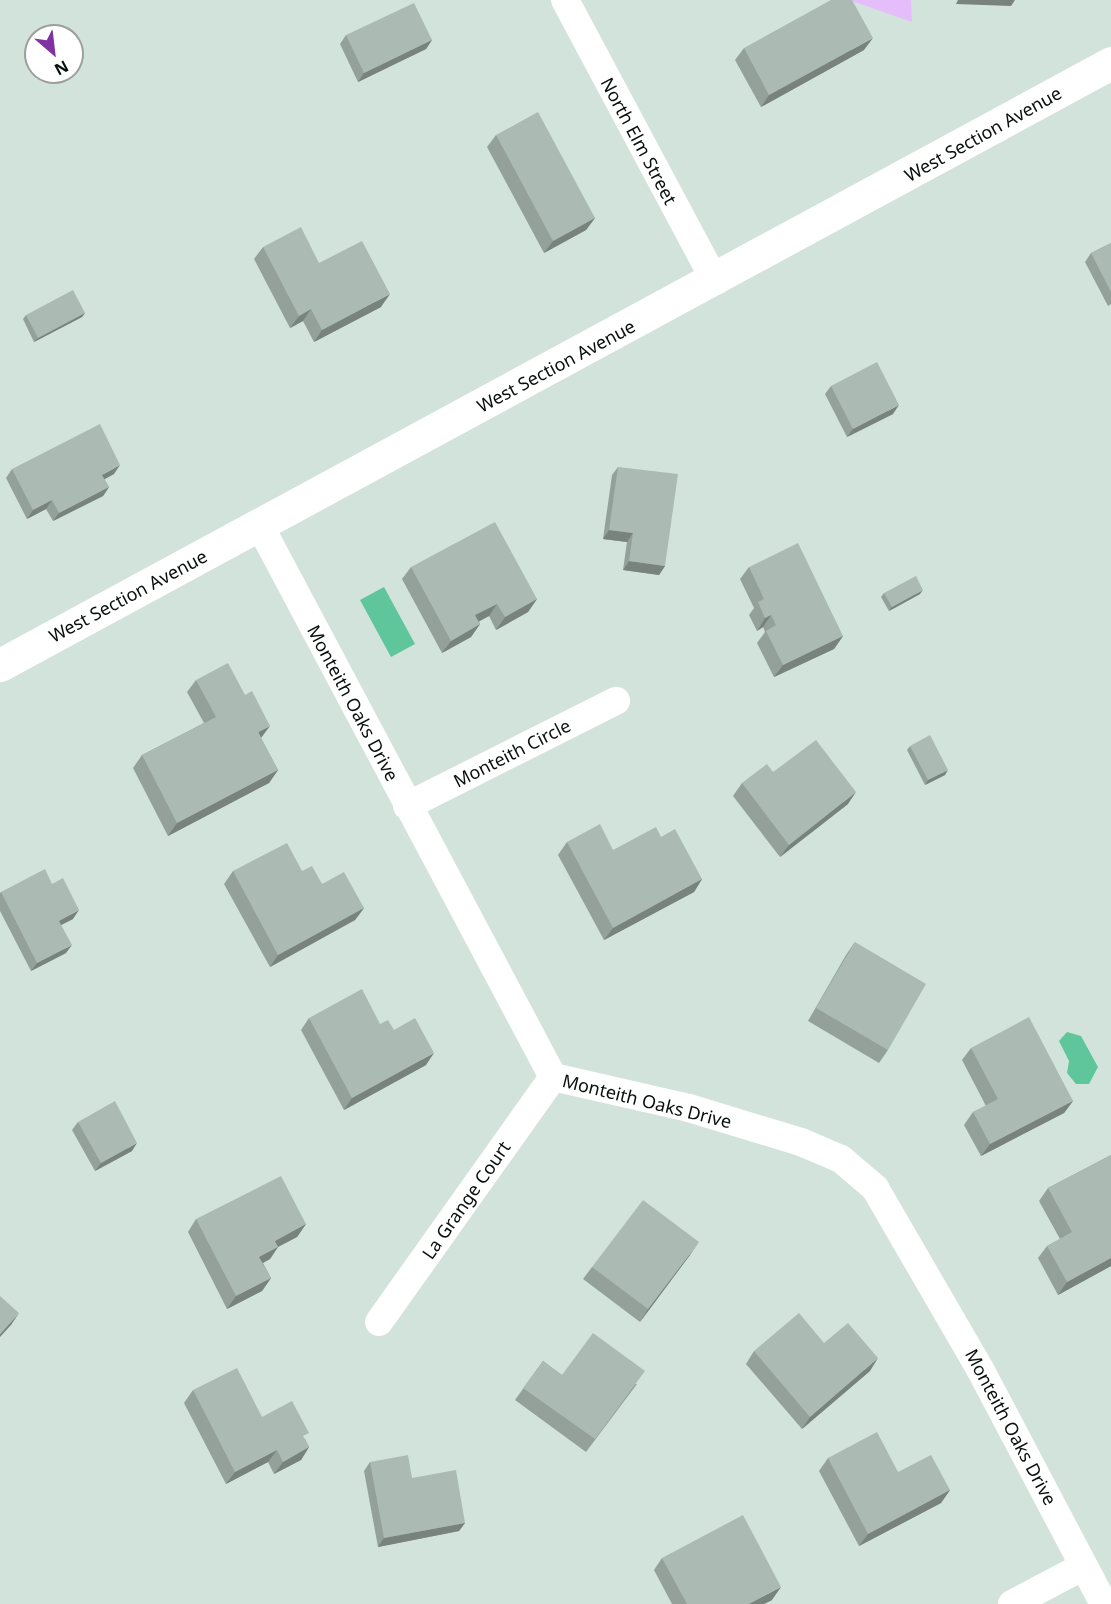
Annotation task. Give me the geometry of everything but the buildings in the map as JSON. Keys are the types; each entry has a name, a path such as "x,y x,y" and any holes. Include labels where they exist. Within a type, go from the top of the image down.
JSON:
{"street":[{"name":"North Elm Street","path":"565,0 715,281"},
{"name":"West Section Avenue","path":"0,665 715,281 1111,63"},
{"name":"Monteith Oaks Drive","path":"260,526 553,1077 689,1108 801,1142 840,1160 875,1188 975,1359 1104,1604"},
{"name":"Monteith Circle","path":"407,806 616,701"},
{"name":"La Grange Court","path":"379,1322 553,1077"},
{"path":"1012,1604 1084,1566"}],"shaded area":[{"path":"849,0 911,0 912,22"},
{"path":"384,587 415,644 391,657 360,600"},
{"path":"1067,1032 1081,1036 1098,1067 1089,1084 1076,1084 1067,1073 1069,1061 1059,1041"}]}
